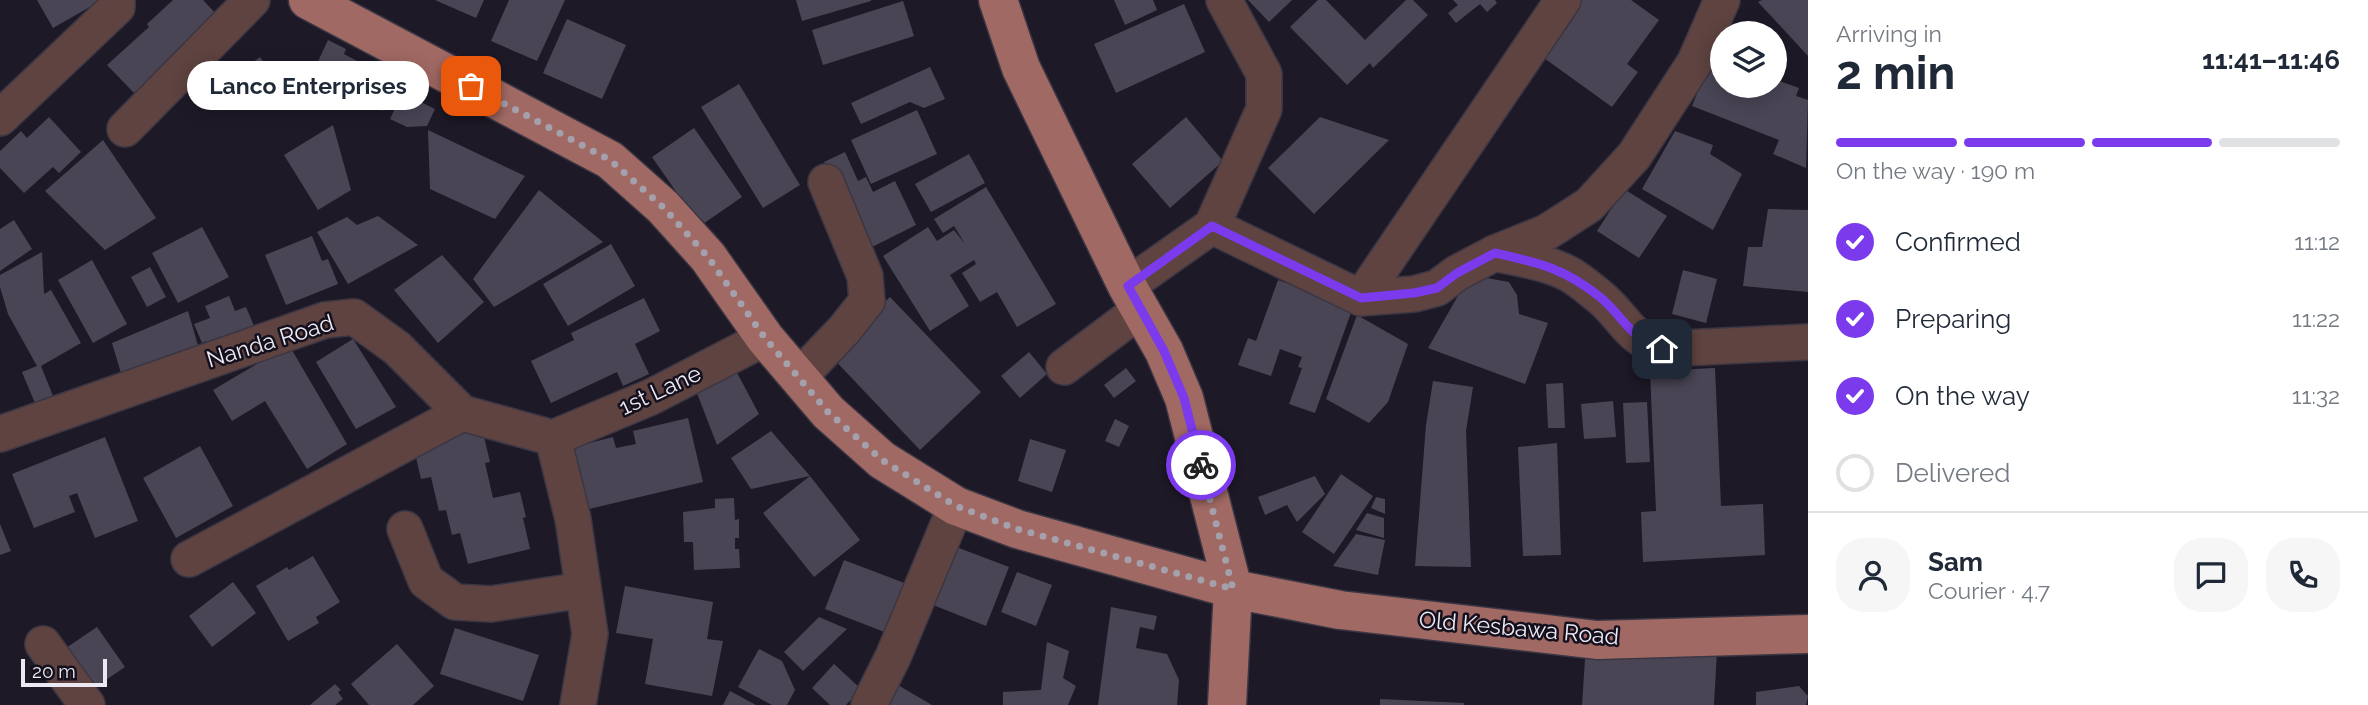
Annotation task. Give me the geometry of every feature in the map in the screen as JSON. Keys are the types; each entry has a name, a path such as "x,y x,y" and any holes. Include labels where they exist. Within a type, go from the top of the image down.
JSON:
{"main road":[{"name":"Old Kesbawa Road","path":"308,0 610,160 663,207 708,257 765,338 828,412 882,460 956,506 1017,529 1233,589 1340,610 1597,640 1808,634"},
{"path":"999,0 1021,68 1134,298 1164,351 1184,398 1233,589 1227,705"}],"street":[{"path":"0,118 117,7 117,0"},
{"path":"125,129 252,0"},
{"path":"1064,367 1212,226 1264,109 1264,74 1224,0"},
{"path":"1361,298 1563,0"},
{"path":"1212,226 1361,298 1437,288 1457,273 1495,253 1547,232 1589,205 1634,156 1695,62 1722,0"},
{"path":"799,377 844,330 867,301 865,276 826,182"},
{"path":"1495,253 1542,264 1569,274 1602,299 1631,333 1662,349 1808,342"},
{"name":"Nanda Road","path":"0,434 325,320 354,317 397,348 462,413 553,438"},
{"name":"1st Lane","path":"553,438 651,397 765,338"},
{"path":"189,559 462,413"},
{"path":"553,438 573,519 590,634 578,705"},
{"path":"869,705 894,657 956,506"},
{"path":"405,529 426,581 455,602 491,604 583,590"},
{"path":"43,644 87,705"}],"building":[{"path":"37,0 102,0 53,28"},
{"path":"173,0 203,0 222,20 135,94 107,65 149,27 147,24"},
{"path":"435,0 484,0 476,18"},
{"path":"509,0 565,0 537,61 491,41"},
{"path":"796,0 871,0 871,1 802,21"},
{"path":"1114,0 1153,0 1157,10 1125,25"},
{"path":"1248,0 1292,0 1269,22"},
{"path":"1318,0 1326,0 1365,40 1406,0 1413,0 1428,15 1373,68 1370,63 1347,85 1290,27"},
{"path":"1453,0 1495,0 1497,3 1487,12 1480,4 1456,23 1448,13 1458,5"},
{"path":"1581,0 1631,0 1659,20 1627,64 1638,72 1612,107 1544,58 1571,22 1567,19"},
{"path":"1808,0 1808,56 1787,33 1787,21 1776,21 1758,2"},
{"path":"903,1 914,36 823,65 812,30"},
{"path":"1184,4 1205,52 1116,93 1094,44"},
{"path":"567,19 626,45 602,99 543,73"},
{"path":"328,40 346,49 344,54 359,62 352,79 338,72 334,79 314,70"},
{"path":"260,57 276,79 241,107 224,84"},
{"path":"1710,60 1710,98 1787,98 1787,84 1799,88 1796,96 1808,100 1806,168 1773,154 1779,140 1692,106"},
{"path":"930,67 945,99 924,108 910,102 861,124 851,103"},
{"path":"363,73 394,87 383,111 351,96"},
{"path":"739,84 800,185 763,208 701,107"},
{"path":"402,93 435,109 427,126 407,127 390,119"},
{"path":"917,110 937,154 871,184 851,140"},
{"path":"49,117 81,152 59,173 53,167 24,193 0,168 0,151 21,131 27,138"},
{"path":"1186,117 1223,161 1170,208 1132,164"},
{"path":"1320,117 1389,140 1314,214 1268,168"},
{"path":"333,125 351,190 318,210 284,155"},
{"path":"694,128 742,197 700,226 652,157"},
{"path":"428,130 525,176 495,219 430,189"},
{"path":"1675,131 1713,145 1710,154 1742,174 1713,230 1642,189"},
{"path":"103,140 156,218 105,250 45,191"},
{"path":"845,152 858,181 866,177 873,192 895,181 916,225 866,250 824,162"},
{"path":"969,154 985,183 931,212 915,184"},
{"path":"986,187 1056,304 1017,327 997,292 980,302 962,273 976,264 974,260 950,275 969,306 930,331 883,256 928,227 937,241 954,230 965,244 954,226 943,233 934,219"},
{"path":"1624,189 1667,216 1639,258 1597,231"},
{"path":"539,190 603,242 494,307 473,279"},
{"path":"1768,209 1808,210 1808,292 1743,286 1748,247 1762,247"},
{"path":"378,216 418,245 348,284 317,232 347,217 357,225"},
{"path":"14,220 32,249 0,271 0,229"},
{"path":"202,227 229,277 178,303 152,253"},
{"path":"312,236 322,261 328,259 338,284 286,305 265,255"},
{"path":"611,244 635,286 568,326 543,284"},
{"path":"42,252 44,294 51,290 81,343 41,366 55,401 37,408 22,372 37,366 8,314 0,287 0,275"},
{"path":"442,255 484,302 438,343 394,290"},
{"path":"92,260 127,324 93,343 58,280"},
{"path":"150,267 166,297 147,307 131,277"},
{"path":"1683,270 1717,279 1706,323 1672,314"},
{"path":"1470,275 1509,282 1517,295 1519,314 1548,323 1525,384 1428,348"},
{"path":"1278,280 1353,307 1315,413 1289,404 1302,368 1298,367 1302,357 1280,349 1271,376 1238,365 1248,338 1256,341"},
{"path":"229,296 235,311 246,307 257,333 211,351 206,341 202,343 194,324 210,318 205,306"},
{"path":"890,297 981,392 920,450 829,354"},
{"path":"644,298 660,331 635,344 649,374 623,386 617,372 551,403 531,361 574,340 571,333"},
{"path":"188,311 199,349 123,380 112,343"},
{"path":"1357,315 1408,344 1388,402 1369,423 1326,399"},
{"path":"353,339 396,407 356,429 316,362"},
{"path":"289,345 347,444 307,469 265,401 232,421 213,390"},
{"path":"1029,352 1047,374 1020,398 1001,376"},
{"path":"1126,368 1136,381 1114,398 1104,385"},
{"path":"1715,368 1721,506 1763,504 1765,555 1643,562 1641,512 1656,511 1650,371"},
{"path":"735,369 759,414 717,445 695,388"},
{"path":"1433,381 1473,387 1466,431 1471,567 1415,566 1426,425"},
{"path":"1563,383 1565,428 1548,428 1546,384"},
{"path":"1613,401 1616,437 1584,439 1581,404"},
{"path":"1647,402 1650,462 1626,463 1623,403"},
{"path":"688,418 703,482 589,509 574,447 613,437 616,448 636,444 633,431"},
{"path":"1115,419 1129,426 1119,447 1105,441"},
{"path":"481,424 490,462 485,463 493,498 520,492 530,549 468,564 460,533 452,535 446,510 439,511 431,477 421,479 412,440"},
{"path":"771,431 810,476 751,489 731,458"},
{"path":"105,437 138,521 95,538 77,493 69,496 75,512 34,528 12,474"},
{"path":"1030,439 1066,450 1052,492 1018,481"},
{"path":"1557,443 1561,555 1523,556 1518,447"},
{"path":"200,446 233,506 176,538 143,478"},
{"path":"1341,474 1373,496 1334,554 1302,532"},
{"path":"810,476 860,540 814,577 763,513"},
{"path":"1315,476 1325,494 1297,522 1287,505 1265,515 1258,497"},
{"path":"1376,497 1385,499 1385,514 1371,508"},
{"path":"734,498 735,520 739,519 739,538 735,538 735,549 739,549 740,568 694,570 693,542 684,542 683,512 715,508 715,499"},
{"path":"1367,513 1384,518 1384,538 1356,530"},
{"path":"0,524 11,551 0,555"},
{"path":"1356,534 1385,540 1378,575 1333,566"},
{"path":"951,545 1009,567 986,626 928,603"},
{"path":"313,556 340,602 316,617 319,623 288,641 256,586 287,567 289,570"},
{"path":"844,560 907,584 887,633 825,609"},
{"path":"1017,572 1052,585 1036,626 1001,612"},
{"path":"233,582 256,613 212,647 189,616"},
{"path":"625,586 713,602 707,639 723,641 712,696 645,684 653,639 616,633"},
{"path":"1111,607 1157,616 1154,630 1140,627 1136,648 1167,654 1179,680 1177,705 1098,705"},
{"path":"819,617 847,629 803,671 784,652"},
{"path":"97,627 125,667 94,688 66,648"},
{"path":"455,628 539,655 523,701 440,674"},
{"path":"1047,642 1069,651 1063,678 1076,686 1068,705 1003,705 1003,692 1041,690"},
{"path":"397,644 434,686 413,705 369,705 351,684"},
{"path":"1586,644 1717,651 1714,705 1582,705"},
{"path":"759,649 782,661 795,690 787,705 772,705 738,687"},
{"path":"834,664 861,689 846,705 830,705 812,688"},
{"path":"891,681 932,705 877,705"},
{"path":"335,684 341,690 338,692 343,699 335,705 310,705"},
{"path":"1799,686 1808,696 1806,705 1756,705 1756,692"},
{"path":"730,691 756,705 723,705"},
{"path":"1380,699 1464,703 1464,705 1380,705"}],"way so far":[{"path":"471,86 610,160 663,207 708,257 765,338 828,412 882,460 956,506 1017,529 1233,589 1201,465"}],"place":[{"name":"Lanco Enterprises","path":"471,86"}],"route":[{"path":"1201,465 1184,398 1164,351 1128,286 1212,226 1361,298 1437,288 1457,273 1495,253 1542,264 1569,274 1602,299 1631,333 1662,349"}]}
